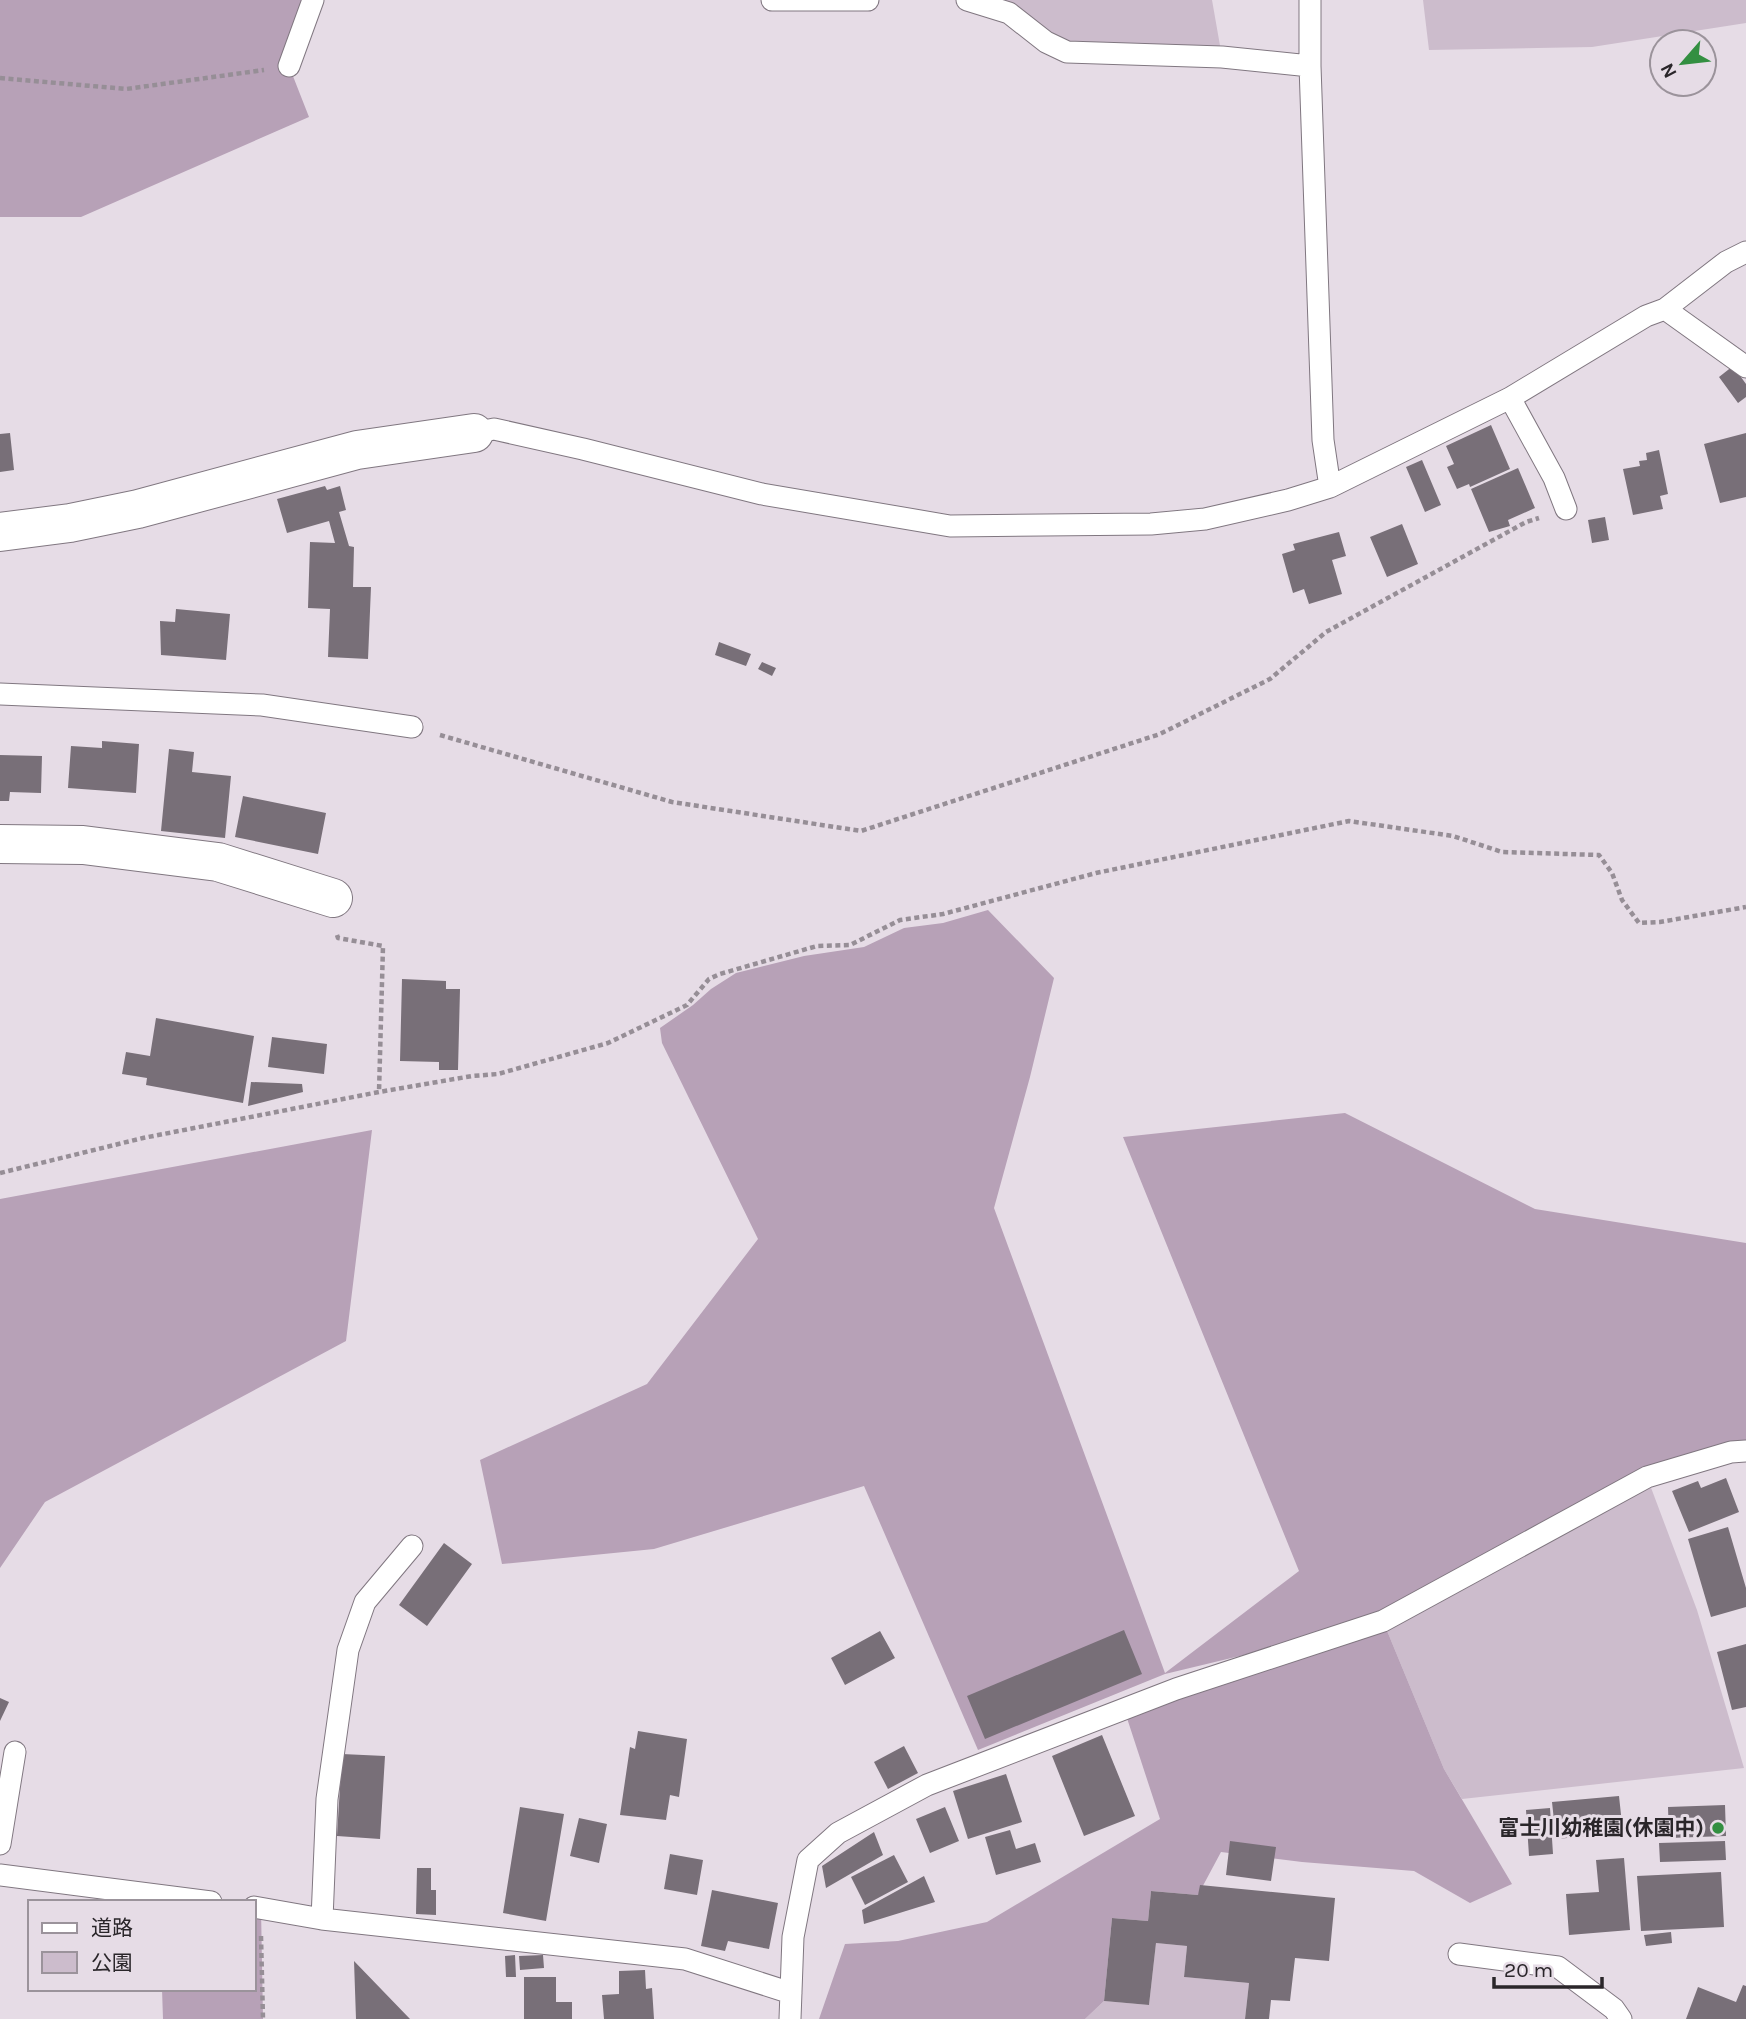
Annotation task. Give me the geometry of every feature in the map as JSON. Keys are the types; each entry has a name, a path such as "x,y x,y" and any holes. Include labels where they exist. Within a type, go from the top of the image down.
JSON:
{"street":[{"path":"0,532 70,523 138,509 357,450 474,433"},
{"path":"0,844 83,845 218,862 333,898"}],"lane":[{"path":"289,66 313,0"},
{"path":"772,0 867,0"},
{"path":"967,0 1009,13 1046,42 1067,52 1223,57 1310,66"},
{"path":"1310,0 1323,440 1330,487"},
{"path":"474,433 494,429 762,494 950,526 1151,523 1205,519 1288,500 1330,487 1510,398 1646,316 1665,309 1726,261 1746,253"},
{"path":"1665,309 1746,367"},
{"path":"1510,398 1554,478 1566,509"},
{"path":"0,694 261,705 412,727"},
{"path":"790,2019 793,1937 808,1860 838,1833 927,1784 1177,1689 1383,1621 1647,1476 1731,1452 1746,1451"},
{"path":"322,1919 327,1799 348,1650 365,1601 412,1546"},
{"path":"0,1844 15,1752"},
{"path":"0,1875 195,1900"},
{"path":"257,1908 322,1919 685,1959 791,1993"},
{"path":"1459,1954 1558,1967 1614,2009 1621,2019"}],"path":[{"path":"0,78 126,89 289,66"},
{"path":"412,727 672,802 861,831 1160,734 1270,679 1326,632 1361,612 1526,522 1566,509"},
{"path":"0,1173 143,1138 379,1091 498,1074 608,1043 687,1005 709,979 720,974 817,946 850,945 900,920 943,914 1096,873 1349,821 1453,836 1502,852 1599,855 1612,873 1622,901 1639,923 1660,922 1746,907"},
{"path":"333,898 338,939 383,946 379,1091"},
{"path":"257,1908 263,2019"}],"green space":[{"path":"967,0 1212,0 1222,57 1067,52"},
{"path":"1423,0 1746,0 1746,23 1714,28 1648,28 1648,38 1592,47 1429,50"},
{"path":"1647,1477 1697,1610 1744,1768 1462,1799 1444,1769 1383,1621"},
{"path":"1156,1943 1187,1946 1184,1977 1249,1983 1245,2019 1085,2019 1104,2001 1149,2005"}],"shaded area":[{"path":"0,0 313,0 289,66 309,117 81,217 0,217"},
{"path":"988,910 1054,978 994,1208 1165,1673 1299,1571 1123,1137 1345,1113 1535,1209 1746,1243 1746,1453 1647,1477 1383,1621 1444,1769 1512,1884 1470,1903 1414,1871 1221,1852 1198,1895 1151,1891 1148,1921 1112,1918 1104,2001 1085,2019 819,2019 845,1944 898,1941 987,1922 1160,1819 1124,1709 1373,1624 1165,1674 978,1750 864,1486 654,1549 502,1564 480,1460 647,1384 758,1239 662,1043 660,1028 736,973 804,956 864,947 904,928 943,923"},
{"path":"372,1130 346,1341 45,1502 0,1568 0,1199"},
{"path":"256,1907 261,1908 263,2019 163,2019 162,1991 256,1991"}],"building":[{"path":"1733,366 1746,384 1746,397 1738,403 1719,377"},
{"path":"1491,425 1510,469 1470,487 1469,484 1457,489 1447,467 1454,464 1446,446"},
{"path":"10,433 14,470 0,472 0,434"},
{"path":"1746,433 1746,497 1720,503 1704,444"},
{"path":"1659,450 1668,494 1660,496 1663,509 1633,515 1623,469 1640,466 1639,461 1647,460 1646,453"},
{"path":"1422,460 1441,505 1425,512 1406,467"},
{"path":"1518,468 1535,508 1508,520 1510,526 1489,532 1471,489"},
{"path":"325,486 327,490 340,486 346,510 339,512 349,546 354,547 353,587 371,587 368,659 328,657 330,609 308,608 310,542 335,543 329,521 287,533 277,499"},
{"path":"1605,517 1609,540 1592,543 1588,520"},
{"path":"1402,524 1418,564 1387,577 1370,537"},
{"path":"1339,532 1346,556 1332,560 1342,594 1309,604 1304,589 1293,593 1282,554 1295,550 1293,544"},
{"path":"176,609 230,614 226,660 161,655 160,621 175,622"},
{"path":"719,642 751,654 746,666 715,655"},
{"path":"762,662 776,668 772,676 758,669"},
{"path":"102,741 139,744 136,793 68,788 71,746 102,748"},
{"path":"169,749 194,752 192,772 231,776 225,838 161,831"},
{"path":"0,755 42,756 41,793 10,792 9,801 0,801"},
{"path":"243,796 326,813 318,854 235,837"},
{"path":"402,979 446,981 446,989 460,989 458,1070 439,1070 439,1062 400,1061"},
{"path":"156,1018 254,1036 243,1103 146,1085 147,1078 122,1074 126,1052 150,1056"},
{"path":"272,1037 327,1044 324,1074 268,1067"},
{"path":"251,1082 302,1084 303,1092 248,1106"},
{"path":"1726,1478 1739,1512 1689,1532 1672,1491 1698,1481 1701,1488"},
{"path":"1728,1527 1746,1588 1746,1607 1711,1617 1688,1539"},
{"path":"444,1543 472,1564 427,1626 399,1605"},
{"path":"1124,1630 1142,1674 985,1739 967,1696"},
{"path":"880,1631 895,1658 845,1685 831,1658"},
{"path":"1746,1644 1746,1707 1732,1710 1717,1652"},
{"path":"0,1698 9,1702 0,1721"},
{"path":"638,1731 687,1739 679,1797 670,1795 666,1820 620,1815 630,1747 635,1749"},
{"path":"1102,1735 1135,1816 1084,1836 1052,1756"},
{"path":"904,1746 918,1773 888,1789 874,1762"},
{"path":"342,1754 385,1756 380,1839 337,1836"},
{"path":"1006,1774 1022,1822 968,1839 953,1791"},
{"path":"1619,1796 1623,1833 1556,1839 1552,1802"},
{"path":"1725,1805 1726,1836 1669,1838 1668,1807"},
{"path":"520,1807 564,1814 546,1921 503,1913"},
{"path":"945,1807 959,1841 930,1853 916,1819"},
{"path":"1550,1808 1553,1854 1529,1856 1526,1810"},
{"path":"579,1818 607,1824 599,1863 570,1856"},
{"path":"1010,1830 1016,1849 1035,1843 1041,1862 996,1875 985,1837"},
{"path":"874,1832 883,1855 826,1888 822,1866"},
{"path":"1230,1841 1276,1847 1271,1881 1226,1875"},
{"path":"1725,1841 1726,1860 1660,1862 1659,1843"},
{"path":"670,1854 703,1860 697,1895 664,1889"},
{"path":"894,1855 908,1882 865,1905 851,1877"},
{"path":"1624,1858 1630,1930 1569,1935 1566,1894 1599,1892 1596,1860"},
{"path":"417,1868 431,1868 431,1890 436,1890 436,1915 416,1914"},
{"path":"1721,1872 1724,1927 1641,1931 1637,1876"},
{"path":"924,1876 935,1902 864,1924 862,1910"},
{"path":"1200,1885 1335,1898 1329,1961 1295,1958 1290,2001 1271,2000 1269,2019 1245,2019 1249,1983 1184,1977 1187,1946 1156,1943 1149,2005 1104,2001 1112,1918 1148,1921 1151,1891 1198,1895"},
{"path":"712,1890 778,1903 769,1949 728,1941 725,1951 701,1946"},
{"path":"1671,1932 1672,1943 1646,1946 1644,1935"},
{"path":"515,1955 516,1977 506,1977 505,1956"},
{"path":"543,1955 544,1968 520,1970 519,1956"},
{"path":"354,1961 410,2019 356,2019"},
{"path":"645,1970 646,1989 652,1988 654,2019 604,2019 602,1995 619,1994 619,1971"},
{"path":"524,1977 556,1977 556,2002 572,2002 572,2019 524,2019"},
{"path":"1743,1985 1746,1986 1746,2019 1686,2019 1698,1987 1736,2002"}],"place":[{"name":"富士川幼稚園(休園中)","path":"1718,1828"}]}
